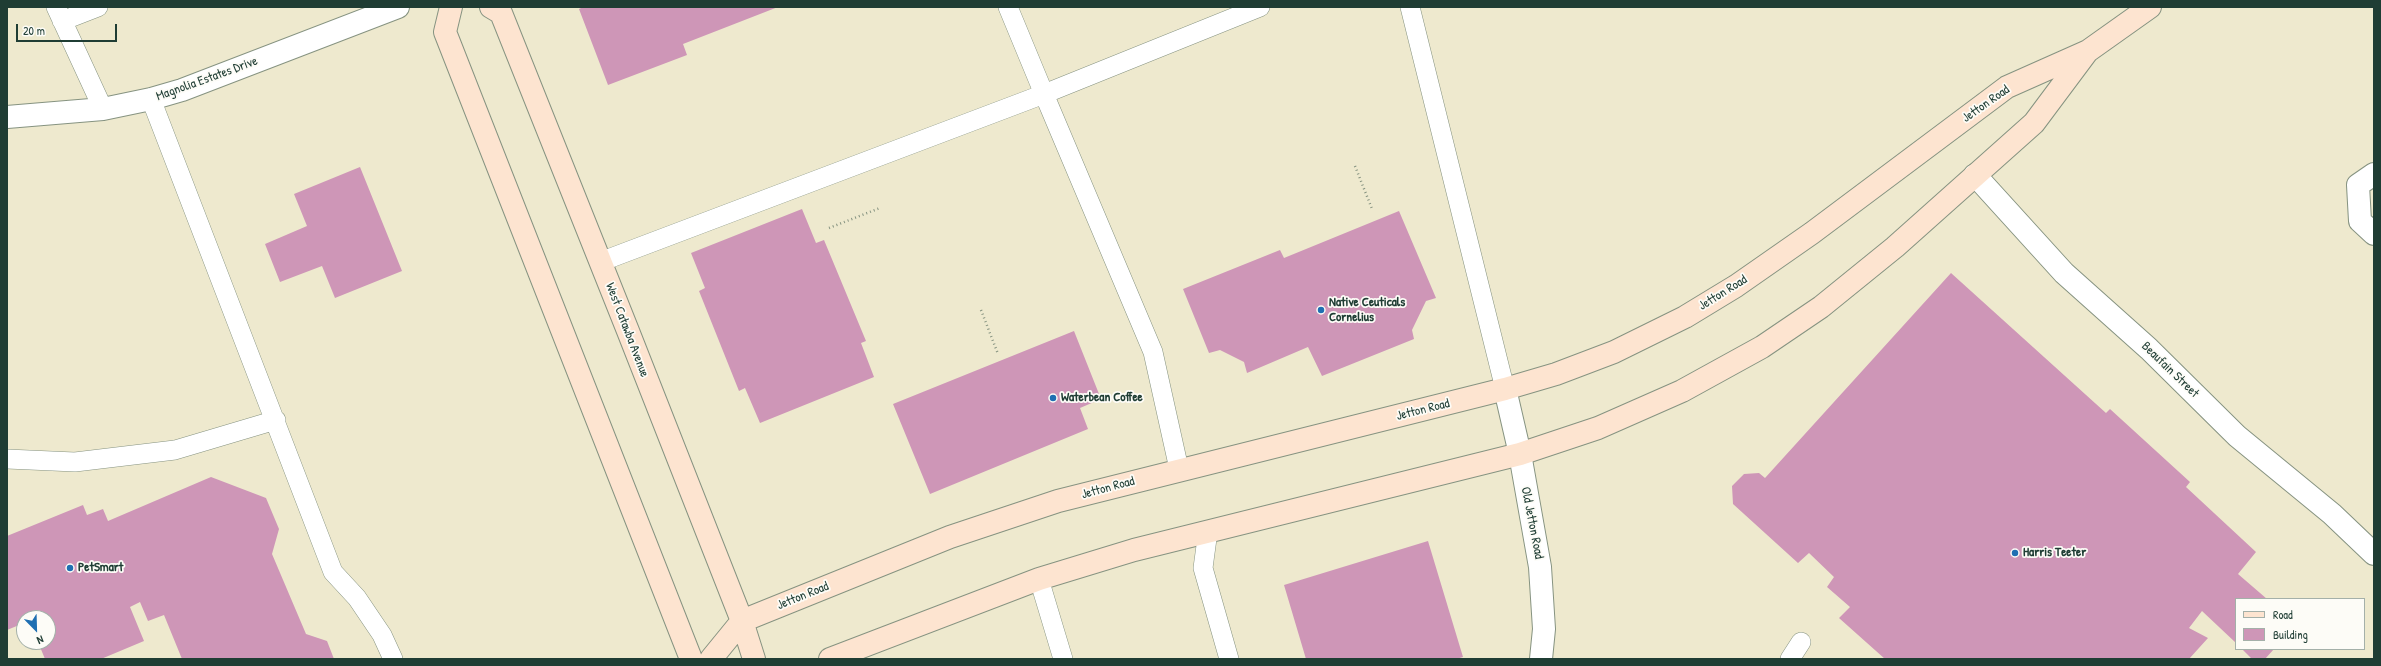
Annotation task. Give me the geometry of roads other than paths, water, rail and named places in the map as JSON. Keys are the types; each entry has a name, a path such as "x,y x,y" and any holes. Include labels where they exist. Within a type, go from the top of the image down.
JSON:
{"street":[{"name":"Magnolia Estates Drive","path":"7,117 103,109 151,99 182,90 398,7"},
{"path":"451,7 445,32 691,659"},
{"name":"West Catawba Avenue","path":"490,7 500,13 742,621 754,659"},
{"name":"Jetton Road","path":"711,659 742,621 950,537 1058,501 1179,469 1505,389 1556,374 1614,352 1691,313 1736,286 1812,233 2007,87 2088,51 2150,7"},
{"name":"Jetton Road","path":"830,659 1039,579 1134,550 1520,454 1598,428 1682,391 1762,346 1821,307 1895,247 2034,123 2088,51"},
{"path":"2374,174 2358,185 2360,221 2374,234"},
{"name":"Beaufain Street","path":"1975,175 2064,273 2149,349 2237,436 2332,514 2374,554"},
{"name":"Old Jetton Road","path":"1505,389 1520,454 1540,567 1544,629 1542,659"}],"lane":[{"path":"98,7 59,14 103,109"},
{"path":"1008,7 1153,352 1179,469"},
{"path":"600,262 1044,94 1260,7"},
{"path":"1410,7 1505,389"},
{"path":"151,99 276,420 333,572 357,598 382,635 393,659"},
{"path":"7,460 75,462 175,450 276,420"},
{"path":"1208,532 1203,568 1229,659"},
{"path":"1039,579 1063,659"},
{"path":"1790,659 1801,642"}],"place":[{"name":"Native Ceuticals Cornelius","path":"1321,310"},
{"name":"Waterbean Coffee","path":"1053,398"},
{"name":"Harris Teeter","path":"2015,553"},
{"name":"PetSmart","path":"70,568"}]}
